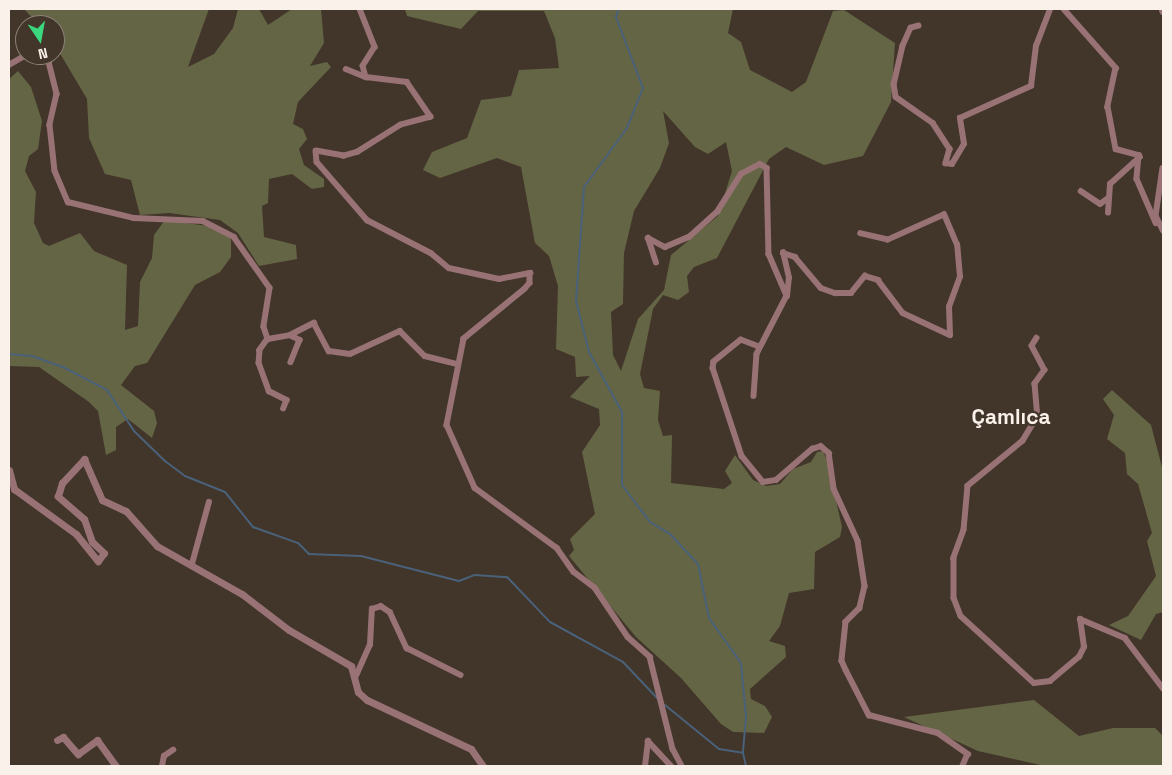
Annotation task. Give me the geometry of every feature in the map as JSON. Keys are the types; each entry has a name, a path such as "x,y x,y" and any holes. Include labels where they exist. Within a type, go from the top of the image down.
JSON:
{"street":[{"path":"360,9 375,47 363,66 366,78"},
{"path":"919,26 911,28 903,46 894,84 896,97 933,124 950,148 946,163 952,164 964,144 960,118 1031,86 1036,46 1050,9"},
{"path":"1064,9 1116,68 1108,107 1116,149 1140,158"},
{"path":"50,65 57,94 50,124 54,171 68,202 134,218 203,221 225,230 270,288 264,327 268,339"},
{"path":"346,69 366,78 407,82 431,117 401,125 358,152 344,156 316,151 320,169 367,220 431,253 449,268 474,276 504,279 523,272 532,278 464,339 445,417 465,472 475,488 557,548 574,572 595,588 628,637 650,657 672,750 682,766"},
{"path":"1108,214 1107,199 1110,184 1140,158"},
{"path":"1140,158 1138,179 1156,223 1163,230"},
{"path":"656,263 648,238 664,247 689,237 717,212 741,174 760,164 768,174 769,254 787,296"},
{"path":"1156,223 1163,168"},
{"path":"1081,191 1100,204 1107,199"},
{"path":"754,396 759,347 787,296 789,278 784,253 795,257 821,288 835,293 851,293 865,276 878,280 903,313 950,335 950,307 960,277 957,244 944,215 888,240 861,234"},
{"path":"284,408 287,400 269,391 260,372 260,350 268,339 290,335 314,323 328,351 350,354 400,331 425,356 458,364"},
{"path":"290,335 300,343 291,362"},
{"path":"1037,338 1032,346 1045,370 1036,384 1038,416 1023,441 968,486 964,530 954,558 954,598 962,616 1034,683 1050,681 1079,657 1084,647 1080,619 1125,638 1163,688"},
{"path":"759,347 741,340 714,362 713,368 742,456 763,482 776,480 812,449 821,446 829,453 834,489 858,541 866,586 860,608 846,622 842,660 846,670 869,715 938,733 968,754 963,766"},
{"path":"9,470 18,493 76,534 98,561 104,553 92,542 84,520 58,496 62,483 84,459 102,500 126,511 157,546 192,564 201,575 242,594 288,630 326,648 350,666 356,676 358,692 367,700 471,749 483,766"},
{"path":"192,564 209,502"},
{"path":"356,676 370,645 372,609 381,606 390,612 407,648 461,675"},
{"path":"57,740 63,737 78,754 97,740 116,766"},
{"path":"645,766 648,741 671,766"},
{"path":"162,766 164,756 173,750"}],"green space":[{"path":"24,9 209,9 188,67 214,54 233,28 238,9 259,9 268,25 292,9 321,9 324,43 310,66 327,62 331,67 298,102 293,124 303,129 307,139 299,149 304,165 324,179 324,187 312,189 292,174 269,179 268,203 262,206 264,237 296,245 297,259 259,266 238,233 220,220 169,213 140,215 131,180 105,174 89,138 87,99 65,62 65,15 30,15"},
{"path":"405,9 733,9 728,33 741,42 750,70 792,92 806,82 833,11 844,10 895,43 891,102 863,156 824,165 786,147 769,159 717,258 694,267 687,276 689,292 678,300 663,295 653,309 640,374 644,388 660,391 658,420 663,436 672,435 671,483 724,489 732,483 725,471 735,455 753,480 766,486 780,484 793,469 811,462 817,452 823,451 827,460 842,527 840,537 815,552 814,589 789,593 780,626 769,641 785,646 786,657 750,689 751,699 765,706 772,717 764,733 733,732 721,724 681,678 636,637 569,556 574,550 570,539 595,514 582,452 600,425 599,409 570,397 590,376 576,377 575,357 556,349 558,286 549,256 535,243 521,167 497,158 440,178 423,170 432,152 467,138 481,100 511,96 519,70 559,68 555,38 544,11 478,11 461,29 407,16","holes":["663,111 695,147 708,154 726,142 732,171 718,216 671,255 664,290 638,319 621,371 613,355 611,312 623,304 624,253 634,211 660,168 669,143"]},
{"path":"18,71 31,87 42,121 38,149 29,156 25,171 36,192 34,223 43,243 49,246 80,233 94,251 127,265 125,330 138,326 140,282 152,258 154,235 165,220 215,227 231,239 231,257 220,272 195,285 147,363 135,366 121,385 154,411 157,423 152,438 128,419 116,427 116,450 106,455 98,411 89,402 39,367 9,366 9,79"},
{"path":"1112,390 1151,425 1163,471 1163,612 1156,614 1141,640 1109,625 1128,616 1156,576 1147,541 1152,533 1138,484 1127,474 1125,453 1107,439 1114,415 1103,399"},
{"path":"1034,700 1079,736 1113,728 1155,728 1163,736 1163,766 1045,766 978,751 904,717"}],"waterway":[{"path":"619,9 616,17 643,88 627,128 584,187 576,301 589,352 622,412 622,485 650,522 670,534 698,564 709,618 741,663 746,717 743,753"},
{"path":"9,354 32,356 63,367 107,390 134,431 165,461 185,476 225,492 253,527 298,543 309,554 361,556 459,581 475,575 507,577 550,622 623,662 658,699"},
{"path":"665,705 719,749 743,753 746,766"}],"district":[{"name":"Çamlıca","path":"1011,417"}]}
